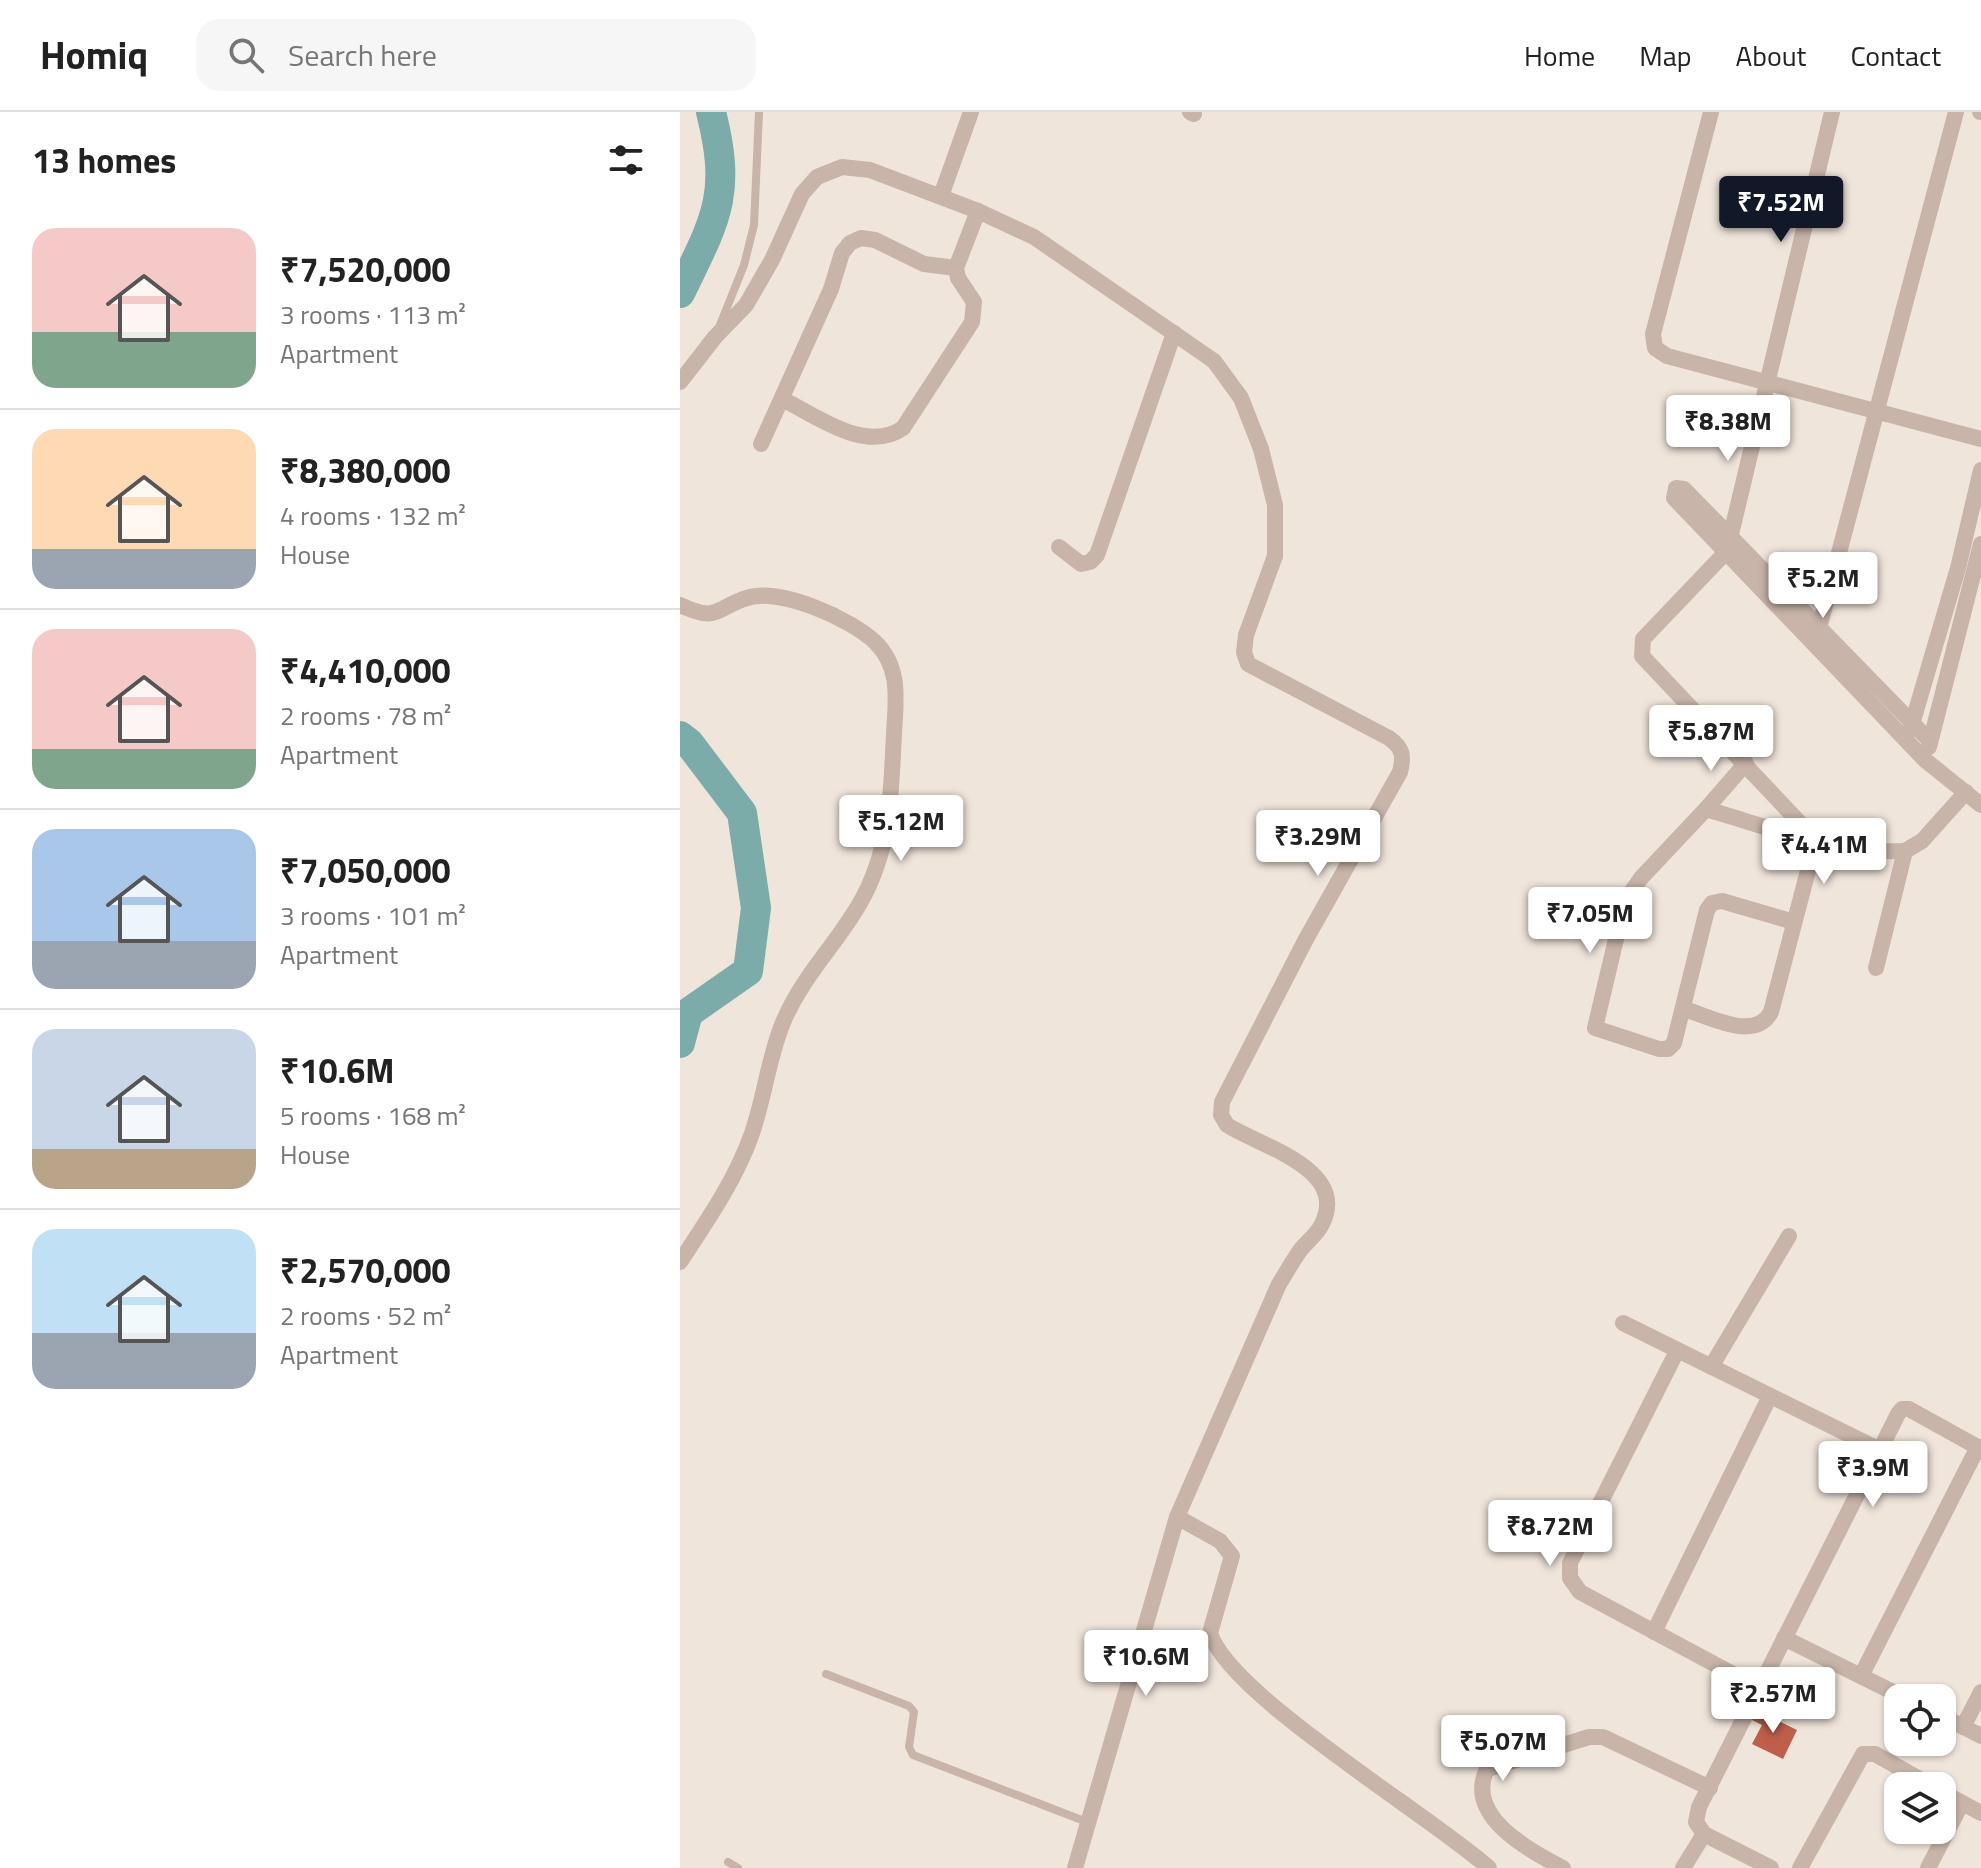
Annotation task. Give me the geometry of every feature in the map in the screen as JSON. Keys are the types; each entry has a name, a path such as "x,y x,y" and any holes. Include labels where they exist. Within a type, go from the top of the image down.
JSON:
{"street":[{"path":"941,196 971,112"},
{"path":"1711,112 1653,334 1655,348 1667,356 1768,385 1981,439"},
{"path":"1816,840 1642,656 1640,648 1643,639 1729,543 1832,112"},
{"path":"1817,633 1956,112"},
{"path":"680,382 715,337 746,305 772,260 802,194 817,177 842,167 870,170 978,211 1034,237 1214,361 1241,398 1261,449 1275,505 1275,556 1246,635 1244,652 1248,664 1389,738 1400,746 1404,759 1400,772 1306,939 1222,1102 1221,1115 1227,1125 1313,1171 1325,1185 1328,1203 1316,1234 1300,1250 1279,1284 1177,1517 1075,1868"},
{"path":"782,399 871,439 890,437 903,428 972,322 974,302 958,278 956,268 978,211"},
{"path":"761,444 831,289 842,253 850,243 861,238 875,240 924,264 956,268"},
{"path":"1059,547 1081,564 1090,562 1097,555 1174,333"},
{"path":"1925,760 1971,571 1981,470"},
{"path":"1729,543 1930,741"},
{"path":"1907,740 1981,544"},
{"path":"680,605 705,614 719,613 748,597 769,596 815,608 851,623 876,643 892,665 896,690 890,815 880,862 860,904 798,989 781,1027 751,1137 722,1196 680,1262"},
{"path":"1817,633 1925,760 1981,805"},
{"path":"1746,763 1641,878 1625,901 1595,1028 1668,1049 1674,1043 1707,910 1712,903 1722,901 1794,922"},
{"path":"1706,809 1816,840 1883,852 1905,851 1922,841 1966,792"},
{"path":"1684,1009 1745,1027 1756,1028 1765,1023 1771,1012 1816,840"},
{"path":"1876,968 1905,851"},
{"path":"1711,1367 1789,1236"},
{"path":"1623,1323 1880,1450"},
{"path":"1677,1351 1570,1563 1570,1578 1580,1592 1759,1688"},
{"path":"1654,1632 1770,1396"},
{"path":"1771,1868 1704,1834 1696,1822 1699,1807 1880,1450 1902,1409 1909,1409 1980,1448 1861,1676"},
{"path":"1177,1517 1220,1541 1232,1556 1210,1633 1220,1654 1266,1700 1489,1868"},
{"path":"1784,1638 1884,1688"},
{"path":"1963,1727 1981,1692"},
{"path":"1956,1723 1981,1736"},
{"path":"1563,1868 1504,1832 1487,1807 1482,1790 1482,1779 1487,1769 1589,1737 1603,1737 1710,1788"},
{"path":"1800,1868 1863,1754 1875,1754 1907,1772"},
{"path":"1956,1800 1981,1813"},
{"path":"1928,1868 1962,1803"},
{"path":"1683,1868 1704,1834"}],"lane":[{"path":"715,337 744,265 754,225 759,112"},
{"path":"826,1674 909,1706 914,1712 909,1747 913,1755 1087,1822"},
{"path":"728,1862 738,1868"}],"building":[{"path":"1754,1709 1797,1730 1783,1759 1752,1744 1762,1725 1750,1719"}],"waterway":[{"path":"680,293 717,206 720,165 711,112"},
{"path":"680,736 689,743 742,813 756,908 748,971 688,1013 680,1043"}]}
